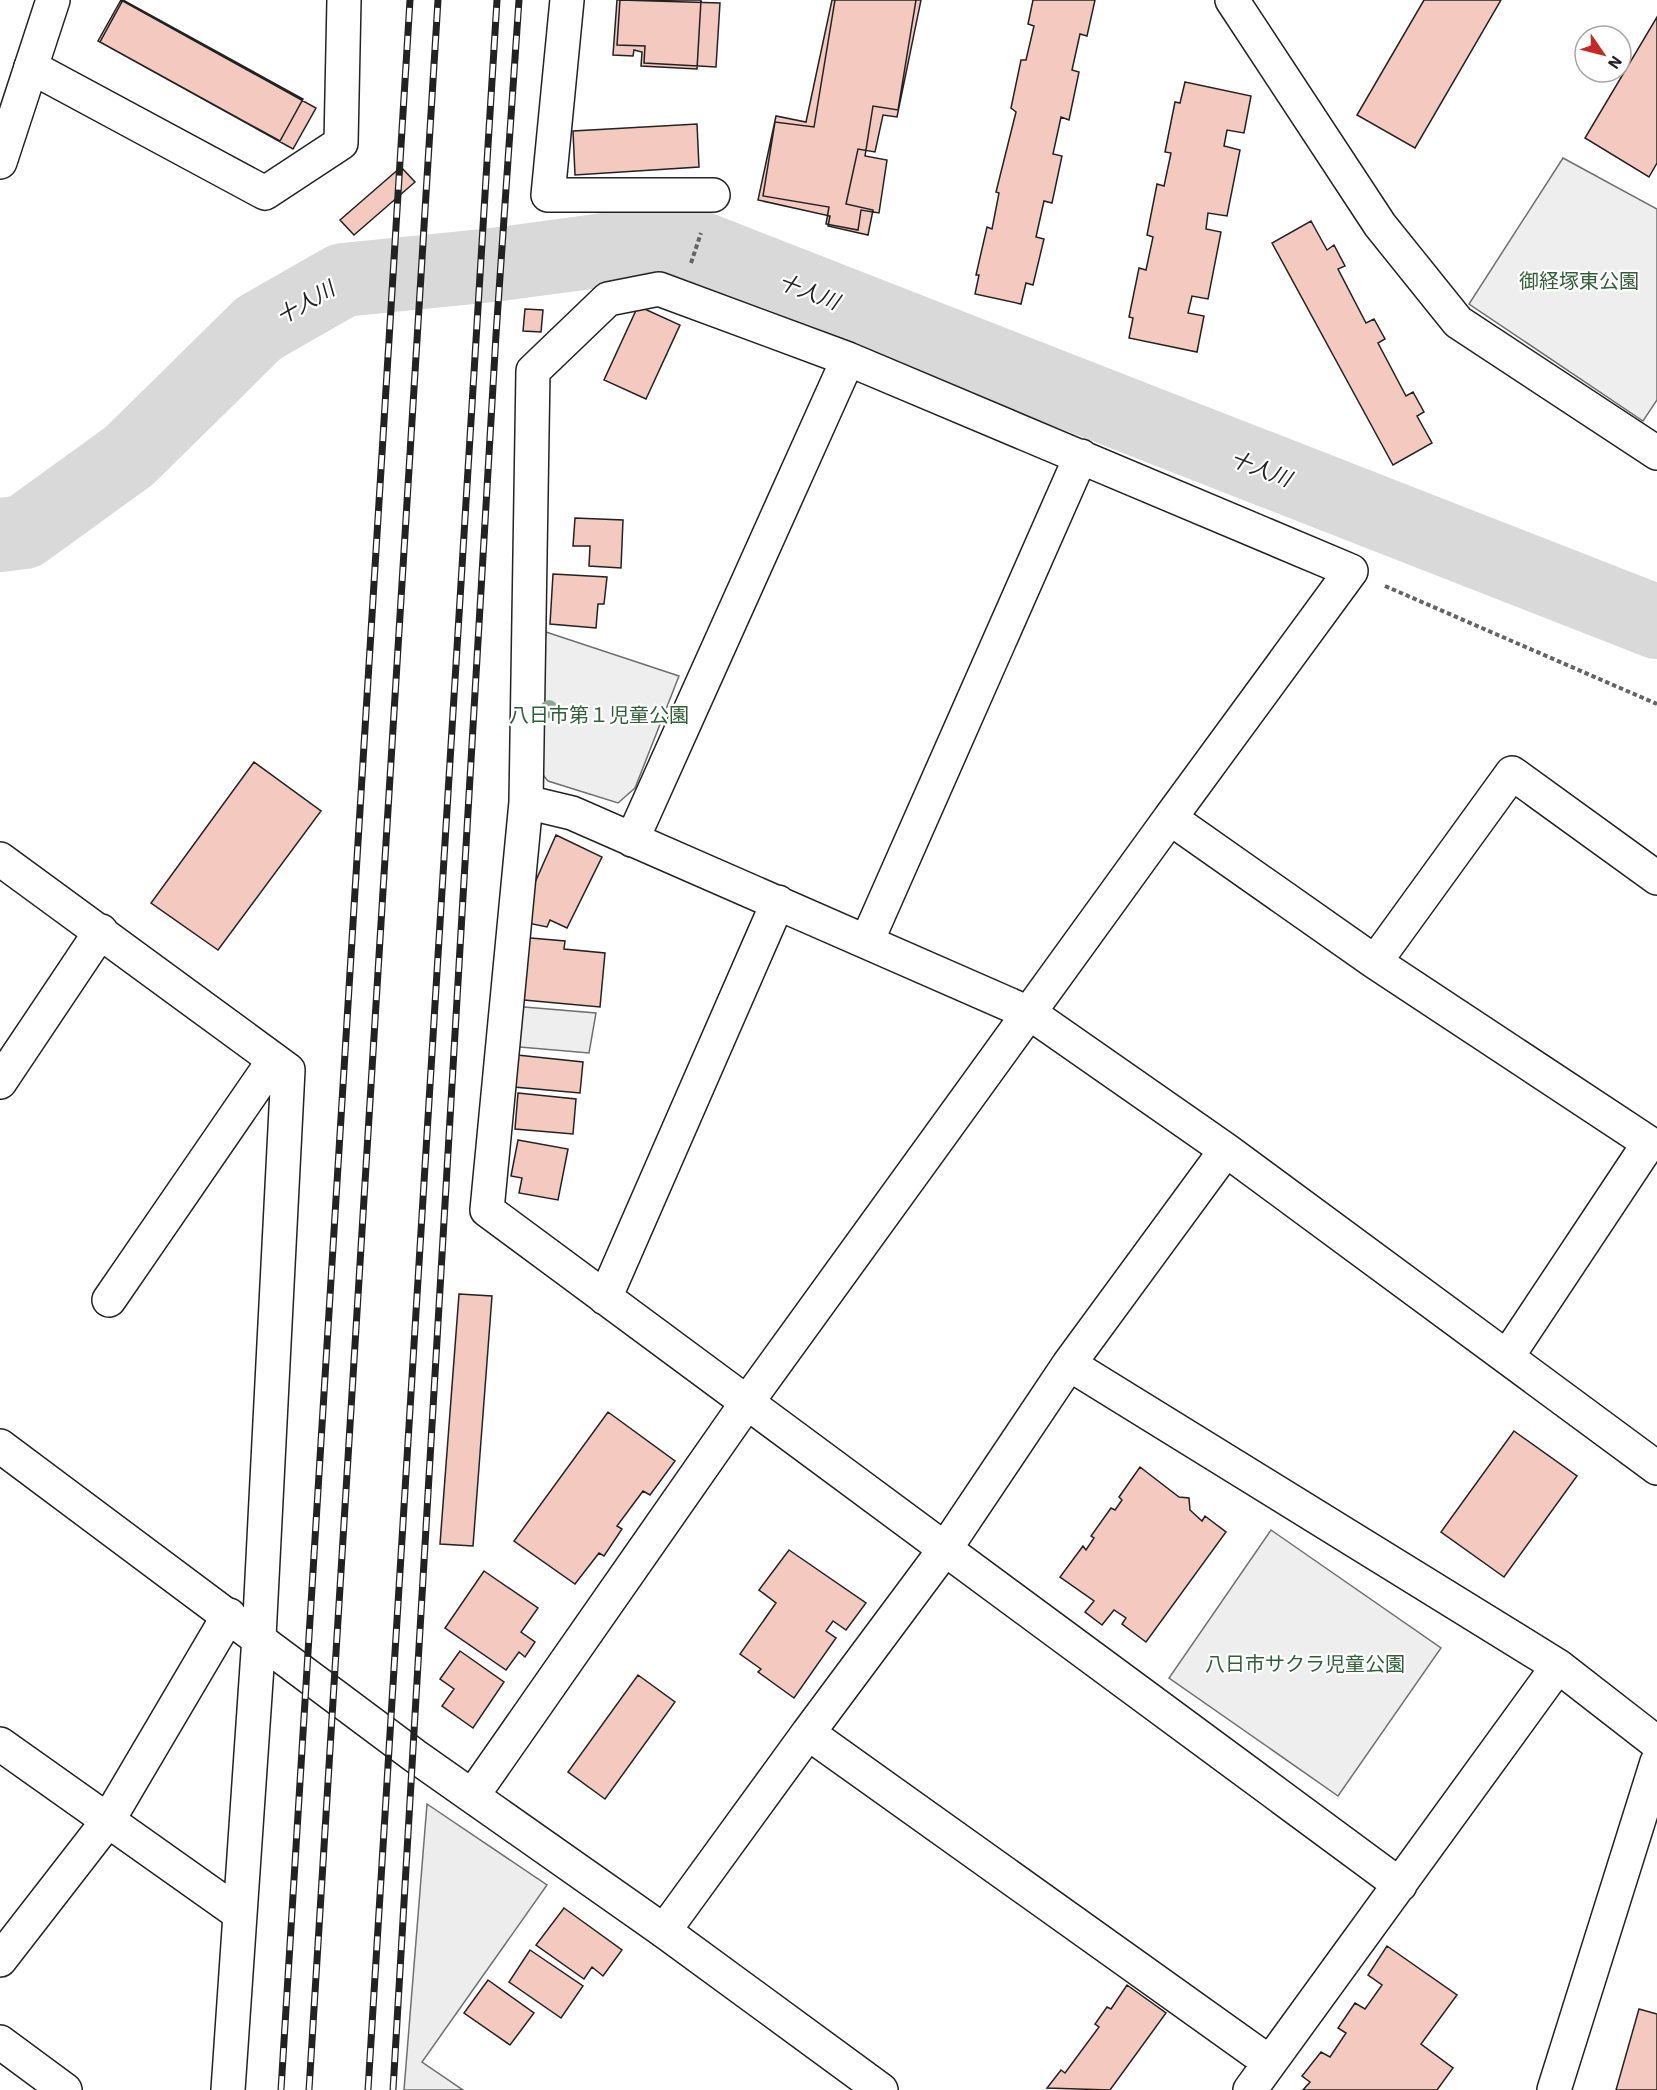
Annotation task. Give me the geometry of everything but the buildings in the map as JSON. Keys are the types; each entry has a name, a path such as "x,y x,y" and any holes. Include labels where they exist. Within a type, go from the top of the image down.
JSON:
{"street":[{"path":"0,162 53,0"},
{"path":"32,68 265,193 341,143 345,0"},
{"path":"567,0 548,195 713,195"},
{"path":"1232,0 1380,225 1458,322 1657,453"},
{"path":"473,1795 748,1401 1351,571 848,359 659,289 608,299 533,371 526,802 487,1210 748,1401 1400,1885"},
{"path":"632,840 848,359"},
{"path":"867,941 1081,456"},
{"path":"1375,962 1512,772 1657,878"},
{"path":"526,802 572,813 1030,1014 1226,1150 1657,1468"},
{"path":"1170,818 1375,962 1649,1143 1507,1357"},
{"path":"0,859 288,1070 259,1637 228,2090"},
{"path":"605,1298 778,902"},
{"path":"0,1082 101,932"},
{"path":"109,1300 274,1060"},
{"path":"664,1931 945,1549 1069,1364 1226,1150"},
{"path":"1069,1364 1558,1666 1657,1743"},
{"path":"0,1446 259,1637 415,1756 664,1931 881,2090"},
{"path":"0,1959 107,1822 229,1615"},
{"path":"1250,2090 1558,1666"},
{"path":"808,1733 1269,2062"},
{"path":"0,1744 107,1822 240,1914"},
{"path":"1554,2090 1657,1762"},
{"path":"0,2042 65,2090"}],"path":[{"path":"681,296 713,195"},
{"path":"1351,571 1657,704"}],"green space":[{"name":"御経塚東公園","path":"1563,158 1657,209 1657,400 1643,421 1469,304"},
{"name":"八日市第１児童公園","path":"546,632 679,676 635,788 618,803 548,781 534,764"},
{"path":"512,1006 596,1013 589,1053 507,1046"},
{"name":"八日市サクラ児童公園","path":"1271,1530 1441,1648 1338,1796 1169,1678"}],"shaded area":[{"path":"427,1804 547,1885 422,2062 463,2090 404,2090"}],"waterway":[{"name":"十人川","path":"0,535 24,532 129,456 259,328 343,280 493,265 679,240 1657,622"}],"railway":[{"path":"281,2090 410,0"},
{"path":"309,2090 438,0"},
{"path":"368,2090 497,0"},
{"path":"393,2090 496,335 519,0"}]}
